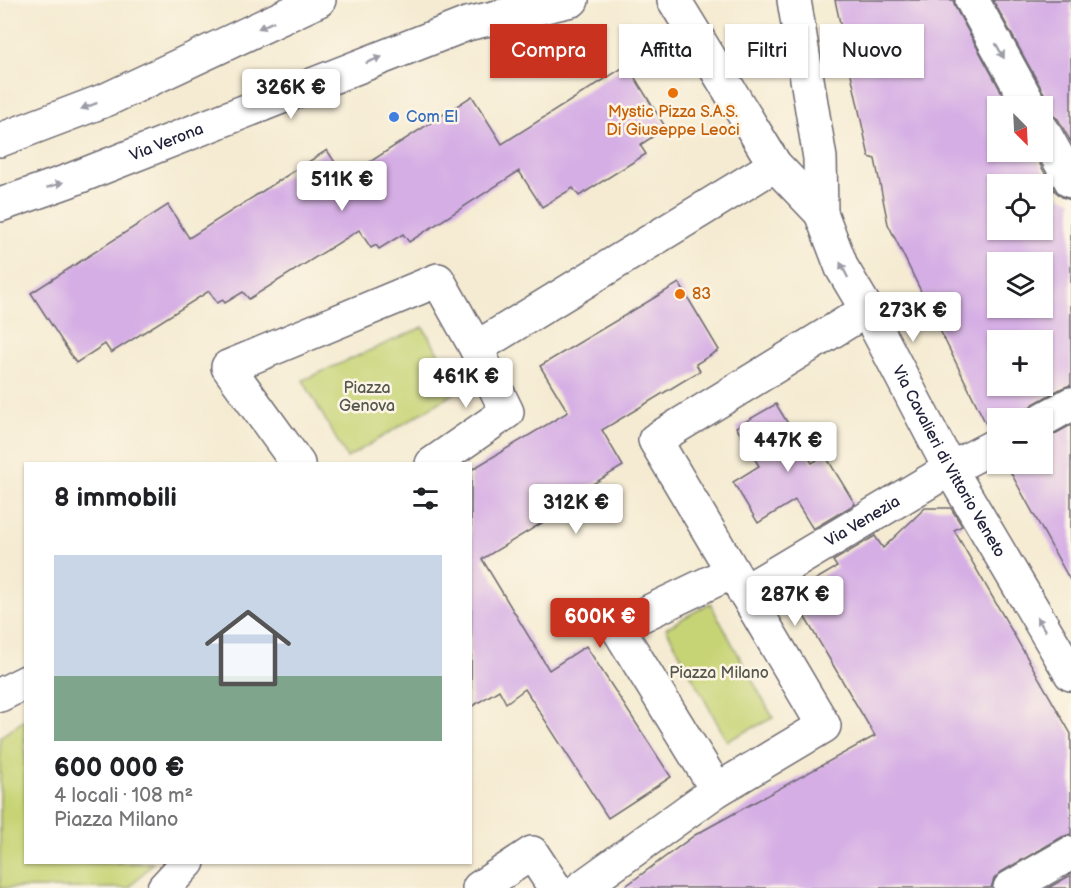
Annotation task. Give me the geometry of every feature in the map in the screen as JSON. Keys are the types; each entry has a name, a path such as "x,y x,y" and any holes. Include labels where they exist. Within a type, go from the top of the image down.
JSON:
{"street":[{"path":"0,140 108,99 319,0"},
{"name":"Via Verona","path":"0,205 467,24 572,0"},
{"name":"Via Cavalieri di Vittorio Veneto","path":"674,0 774,165 821,213"},
{"name":"Via Cavalieri di Vittorio Veneto","path":"794,0 820,158 821,213 842,268 867,310 950,469 1071,674"},
{"path":"972,0 1025,96"},
{"path":"1053,149 1071,181"},
{"path":"476,348 774,165"},
{"path":"297,462 228,367 438,280 476,348 507,412 435,462"},
{"path":"581,888 717,790 824,726 655,440 867,310"},
{"path":"1053,414 1071,404"},
{"name":"Via Venezia","path":"738,582 987,450"},
{"path":"717,790 617,627 738,582"},
{"path":"0,695 24,683"},
{"path":"479,888 532,853 555,888"},
{"path":"1011,888 1071,853"},
{"path":"164,888 186,864"}],"green space":[{"name":"Piazza Genova","path":"423,327 460,390 347,458 303,380"},
{"name":"Piazza Milano","path":"710,603 773,718 727,741 666,628"},
{"path":"24,721 24,864 152,864 129,888 0,888 0,737"}],"building":[{"path":"835,0 953,0 1004,96 987,96 987,162 1039,162 1045,174 987,174 987,240 1053,240 1053,187 1062,197 1071,200 1071,385 1053,393 1053,330 987,330 987,396 1048,396 1028,408 987,408 987,426 888,224 875,159 869,157 852,78 924,78 924,24 840,24"},
{"path":"993,0 1071,0 1071,142 1058,119 1053,116 1053,96 1045,96"},
{"path":"619,70 619,78 635,78 666,128 640,145 646,154 579,196 573,188 542,207 519,171 409,242 403,234 379,249 376,245 371,248 359,230 249,299 243,292 225,303 223,300 217,303 209,291 111,353 105,344 76,363 31,293 168,205 189,238 327,150 345,178 472,96 502,144"},
{"path":"679,283 719,350 696,364 700,371 602,430 623,466 576,494 580,500 482,559 549,670 586,646 671,777 608,818 525,689 506,703 499,690 472,706 472,469 568,412 540,366"},
{"path":"776,404 812,463 825,455 855,504 813,529 795,500 758,523 733,482 759,466 736,427"},
{"path":"1071,425 1071,582 1012,474 1053,474 1053,435"},
{"path":"925,508 951,508 962,526 954,530 1071,734 1071,834 1001,872 994,879 991,888 623,888 695,835 875,736 791,594 837,567 833,561 875,536 883,548"},
{"path":"1071,875 1071,888 1048,888"}],"place":[{"name":"Mystic Pizza S.A.S. Di Giuseppe Leoci","path":"673,93"},
{"name":"Com El","path":"394,117"},
{"name":"83","path":"680,294"}]}
